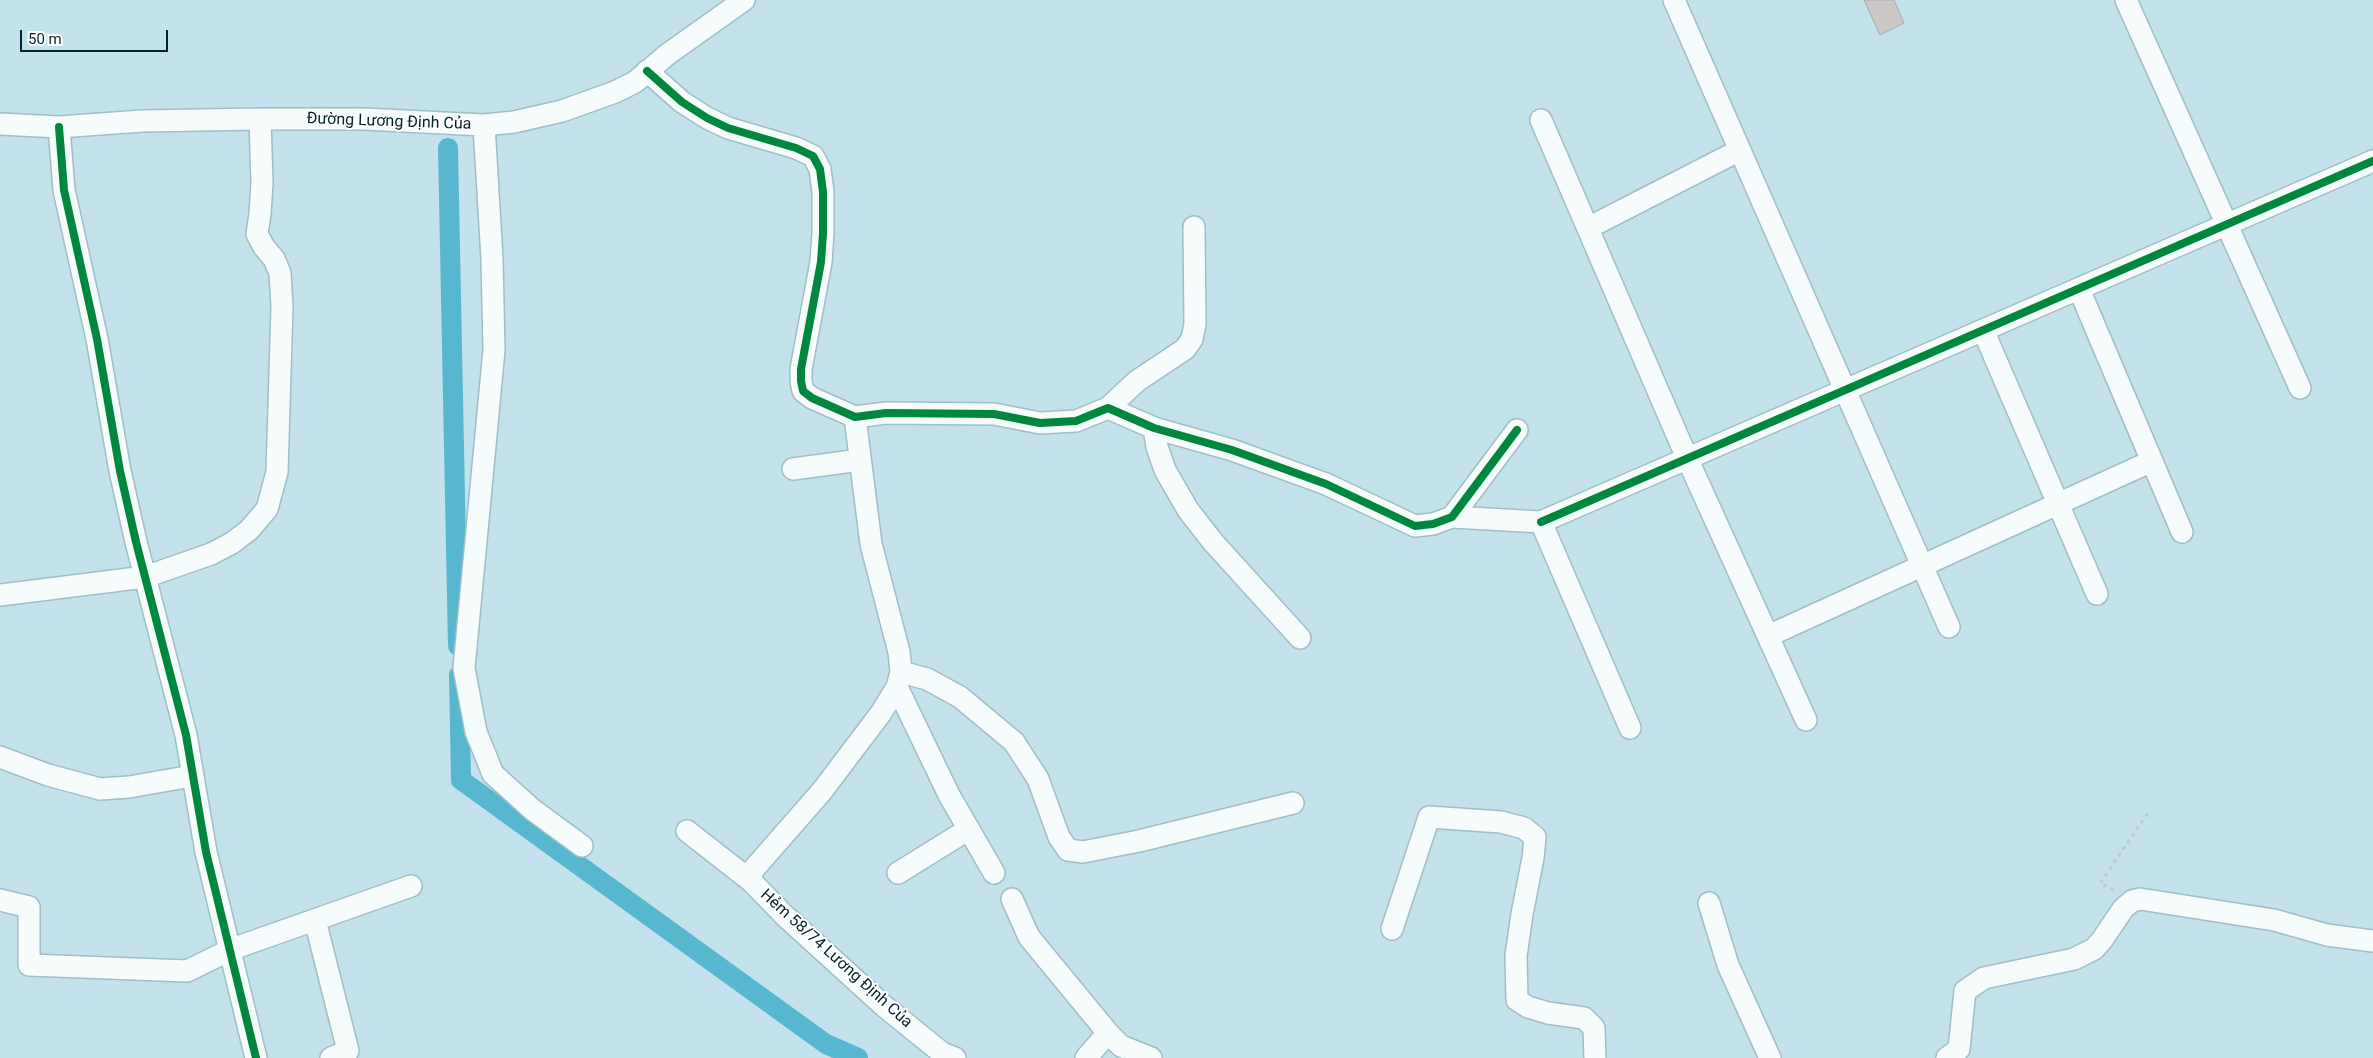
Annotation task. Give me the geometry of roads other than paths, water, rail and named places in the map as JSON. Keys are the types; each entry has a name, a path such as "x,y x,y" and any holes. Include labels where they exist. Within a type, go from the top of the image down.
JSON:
{"street":[{"name":"Đường Lương Định Của","path":"0,124 60,127 142,121 260,118 364,119 484,125 538,117 588,103 635,82 647,71 744,0"},
{"path":"1674,0 1949,627"},
{"path":"2126,0 2300,388"},
{"path":"647,71 682,102 728,128 796,148 813,156 820,169 823,192 823,233 821,262 801,369 801,381 803,391 812,398 855,417 886,413 994,414 1040,422 1076,420 1108,408 1137,381 1184,349 1192,339 1196,324 1194,227"},
{"path":"0,595 145,577 211,554 232,543 249,530 267,509 276,472 282,307 280,273 274,259 264,247 257,234 262,183 260,118"},
{"path":"1541,120 1688,458 1806,720"},
{"path":"484,125 492,259 494,350 464,668 476,732 493,774 534,810 582,846"},
{"path":"60,127 64,190 97,339 120,471 186,735 206,852 232,949 256,1058"},
{"path":"1588,228 1740,150"},
{"path":"1108,408 1154,428 1232,450 1326,484 1415,526 1433,524 1452,517 1541,522 2373,161"},
{"path":"2079,289 2182,532"},
{"path":"1982,330 2097,594"},
{"path":"855,417 871,544 899,652 899,679 949,795 994,873"},
{"path":"1154,428 1157,447 1165,470 1188,510 1213,542 1300,638"},
{"path":"1452,517 1517,430"},
{"path":"793,469 860,460"},
{"path":"1768,636 2152,461"},
{"path":"1541,522 1630,728"},
{"path":"899,679 927,680 960,697 1014,742 1038,779 1059,837 1068,850 1083,852 1139,841 1293,803"},
{"name":"Hẻm 58/74 Lương Định Của","path":"899,679 881,713 822,791 752,871 751,881 785,916 884,1006 942,1053 954,1058"},
{"path":"0,757 48,775 100,789 129,787 192,776"},
{"path":"1392,930 1429,817 1501,822 1524,828 1535,837 1516,956 1517,1000 1528,1007 1548,1013 1584,1018 1594,1028 1595,1058"},
{"path":"898,874 969,829"},
{"path":"687,831 751,881"},
{"path":"0,900 29,907 29,965 187,971 232,949 411,886"},
{"path":"1012,899 1029,937 1108,1034 1121,1046 1151,1058"},
{"path":"1953,1054 1965,991 1984,978 2074,959 2094,949 2123,909 2132,901 2140,899 2274,920 2327,935 2373,941"},
{"path":"1709,903 1728,965 1770,1058"},
{"path":"315,920 348,1051 331,1058"},
{"path":"1086,1058 1108,1034"}],"waterway":[{"path":"448,148 458,646"},
{"path":"459,675 461,780 826,1044 858,1058"}]}
